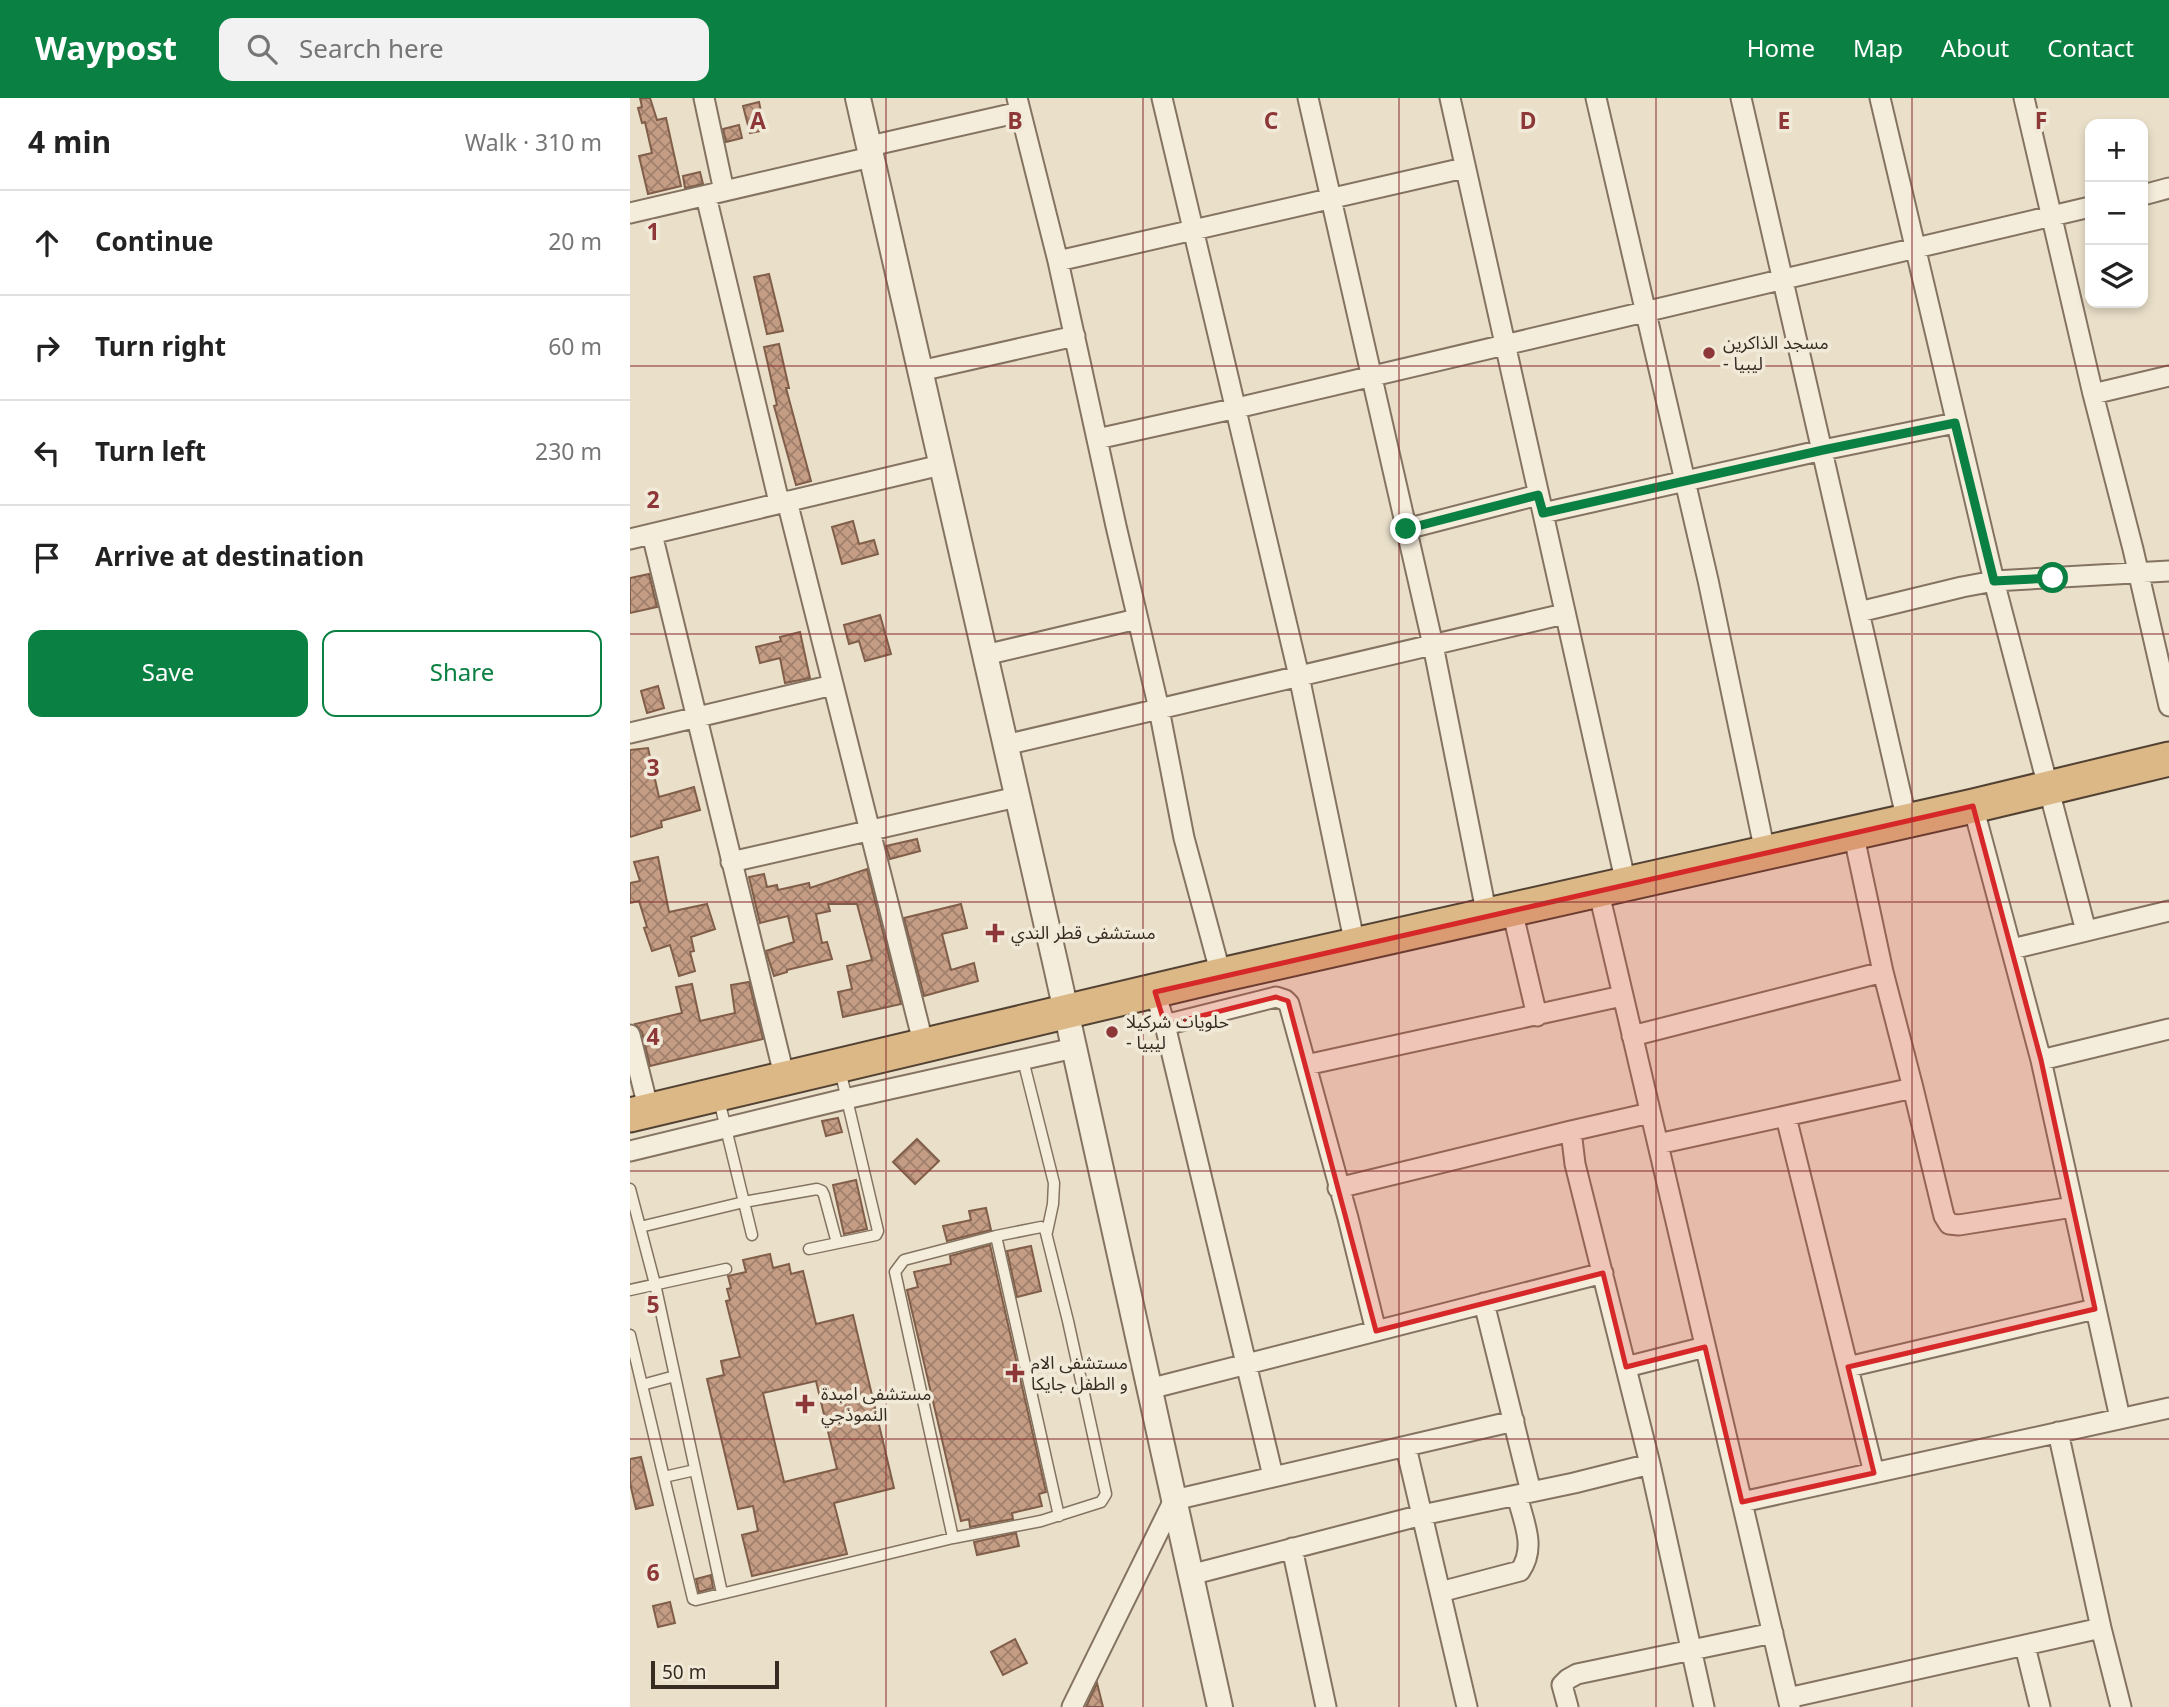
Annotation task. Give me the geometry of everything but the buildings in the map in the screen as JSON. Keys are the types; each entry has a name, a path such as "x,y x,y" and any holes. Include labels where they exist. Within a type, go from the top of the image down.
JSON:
{"highway":[{"path":"639,1113 1221,975 1973,806 2169,759"}],"street":[{"path":"704,98 715,194 783,501 833,685 924,1046"},
{"path":"858,98 1074,1048 1220,1707"},
{"path":"1162,98 1299,676 1355,945"},
{"path":"1450,98 1564,614 1612,887 1622,996 1789,1703 2101,1629"},
{"path":"1596,98 1685,481 1765,852"},
{"path":"1741,98 1907,821"},
{"path":"1880,98 1994,581 2086,931"},
{"path":"2024,98 2169,706"},
{"path":"1312,99 1331,198 1433,645 1500,913 1537,1016"},
{"path":"630,213 715,194 870,152 1019,105 1058,261 1159,709 1184,838 1221,975"},
{"path":"1058,261 1465,167"},
{"path":"2148,194 2169,188"},
{"path":"1097,439 2085,208"},
{"path":"920,371 1075,337"},
{"path":"2093,394 2169,376"},
{"path":"1406,529 1685,481 1955,423"},
{"path":"630,539 942,465"},
{"path":"652,534 785,1079"},
{"path":"1859,612 1994,581 2139,575 2169,571"},
{"path":"1005,745 1564,614"},
{"path":"985,655 1137,620"},
{"path":"630,733 833,685"},
{"path":"731,862 1017,797"},
{"path":"1973,806 2041,1060 2120,1418"},
{"path":"1853,832 1884,972 1944,1216 1950,1224 1959,1225 2073,1207"},
{"path":"2012,949 2169,911"},
{"path":"1632,1036 1884,972"},
{"path":"1155,992 1273,1476"},
{"path":"1306,1065 1622,996"},
{"path":"1165,1025 1276,997 1289,1004 1376,1331"},
{"path":"2041,1060 2169,1029"},
{"path":"630,1035 639,1113"},
{"path":"630,1151 1074,1048"},
{"path":"1658,1144 1913,1088"},
{"path":"1338,1188 1650,1113"},
{"path":"1786,1116 1874,1473"},
{"path":"1571,1131 1575,1164 1650,1464 1704,1707"},
{"path":"1149,1389 1603,1273"},
{"path":"1440,1592 1520,1571 1527,1560 1530,1546 1514,1421 1485,1303"},
{"path":"1848,1367 2095,1309"},
{"path":"1626,1367 1705,1347"},
{"path":"1742,1502 2169,1408"},
{"path":"1174,1500 1514,1421"},
{"path":"2058,1432 2120,1707"},
{"path":"1406,1447 1467,1707"},
{"path":"1190,1575 1422,1515 1650,1464"},
{"path":"1072,1707 1174,1500"},
{"path":"1292,1548 1326,1707"},
{"path":"1568,1707 1562,1685 1577,1674 1773,1633"},
{"path":"2025,1646 2040,1707"}],"lane":[{"path":"630,1335 692,1597 696,1600 953,1538 1059,1516 1101,1502 1106,1494 1047,1232 1054,1183 1023,1059"},
{"path":"809,1249 876,1235 878,1231 839,1066"},
{"path":"718,1095 752,1235"},
{"path":"630,1189 655,1284 722,1593"},
{"path":"640,1227 744,1202 817,1189 822,1191 837,1243"},
{"path":"953,1538 895,1272 904,1260 1041,1227 1047,1232"},
{"path":"996,1237 1059,1516"},
{"path":"630,1290 726,1269"},
{"path":"642,1385 675,1376"},
{"path":"664,1476 695,1470"}],"highlighted area":[{"path":"1973,806 2041,1060 2095,1309 1848,1367 1874,1473 1742,1502 1705,1347 1626,1367 1603,1273 1376,1331 1288,1001 1276,997 1165,1025 1155,992"}],"place":[{"name":"مسجد الذاكرين - ليبيا","path":"1709,353"},
{"name":"مستشفى قطر الندي","path":"995,933"},
{"name":"حلويات شركيلا - ليبيا","path":"1112,1032"},
{"name":"مستشفى الام و الطفل جايكا","path":"1015,1373"},
{"name":"مستشفى امبدة النموذجي","path":"805,1404"}],"route":[{"path":"1406,529 1538,495 1543,513 1955,423 1994,581 2053,578"}]}
